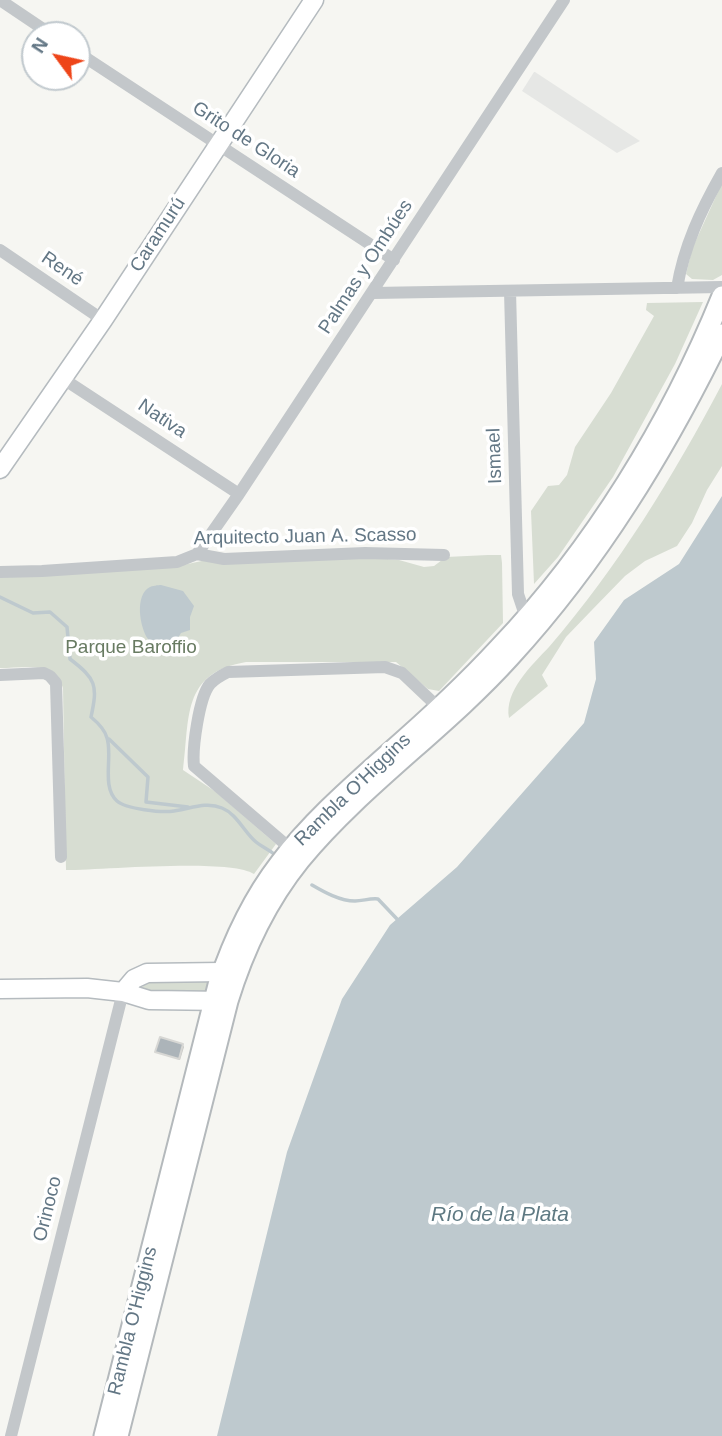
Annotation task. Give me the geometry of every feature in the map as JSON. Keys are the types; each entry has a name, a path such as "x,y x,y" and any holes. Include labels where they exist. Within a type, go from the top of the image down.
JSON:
{"main road":[{"name":"Caramurú","path":"0,469 103,320 314,0"},
{"name":"Rambla O'Higgins","path":"118,1436 221,1001 222,972 258,897 291,849 339,799 486,663 526,618 586,542 622,487 678,390 722,296"},
{"name":"Rambla O'Higgins","path":"104,1436 221,1001 270,905 300,860 351,808 489,680 538,627 614,526 652,466 722,334"},
{"path":"122,992 134,979 147,973 222,972"},
{"path":"0,989 87,988 122,992 149,1000 221,1001"}],"street":[{"path":"0,0 31,21"},
{"name":"Palmas y Ombúes","path":"197,554 373,293 564,0"},
{"name":"Grito de Gloria","path":"91,61 394,260"},
{"path":"677,288 686,247 722,173"},
{"name":"René","path":"0,250 103,320"},
{"path":"373,293 722,287"},
{"name":"Ismael","path":"510,291 518,583 526,618"},
{"name":"Nativa","path":"62,378 239,494"},
{"name":"Arquitecto Juan A. Scasso","path":"0,572 177,562 197,554 224,559 365,553 444,555"},
{"path":"291,849 194,766 201,712 206,691 211,683 228,672 385,667 402,673 439,708"},
{"path":"0,674 44,673 54,679 56,684 61,857"},
{"name":"Orinoco","path":"11,1436 122,992"}],"shaded area":[{"path":"534,72 640,141 617,153 522,91"}],"green space":[{"path":"722,183 722,275 713,280 692,279 686,274 692,249"},
{"path":"703,302 675,364 613,477 558,557 534,584 531,511 548,486 559,485 567,475 575,447 611,393 654,316 646,310 647,303"},
{"path":"722,384 722,466 692,523 677,546 645,561 625,576 566,637 542,675 548,686 509,718 515,688 574,617 621,553 664,487"},
{"name":"Parque Baroffio","path":"501,555 503,623 439,691 428,689 396,662 246,662 225,668 210,676 199,687 189,716 183,770 216,792 276,844 254,874 241,869 193,866 66,870 63,688 59,679 46,669 0,668 0,577 183,565 211,559 352,556 399,560 424,567 434,566 446,557"},
{"path":"145,979 207,979 209,982 207,993 144,992 142,985"}],"water":[{"name":"Río de la Plata","path":"722,496 722,1436 217,1436 287,1152 342,999 390,925 457,867 584,723 596,679 594,642 624,600 679,564"},
{"path":"161,585 183,591 194,606 190,617 190,630 181,633 173,646 161,649 145,634 140,604 145,591"}],"building":[{"path":"160,1037 183,1044 179,1059 155,1052"}],"waterway":[{"path":"0,597 33,613 50,612 67,627 70,659 85,672 93,684 91,717 103,729 107,738 108,780 112,795 117,801 136,808 161,811 204,805 222,808 232,814 256,842 274,854"},
{"path":"109,739 148,777 146,802 188,807"},
{"path":"312,885 344,899 378,899 397,919"}]}
